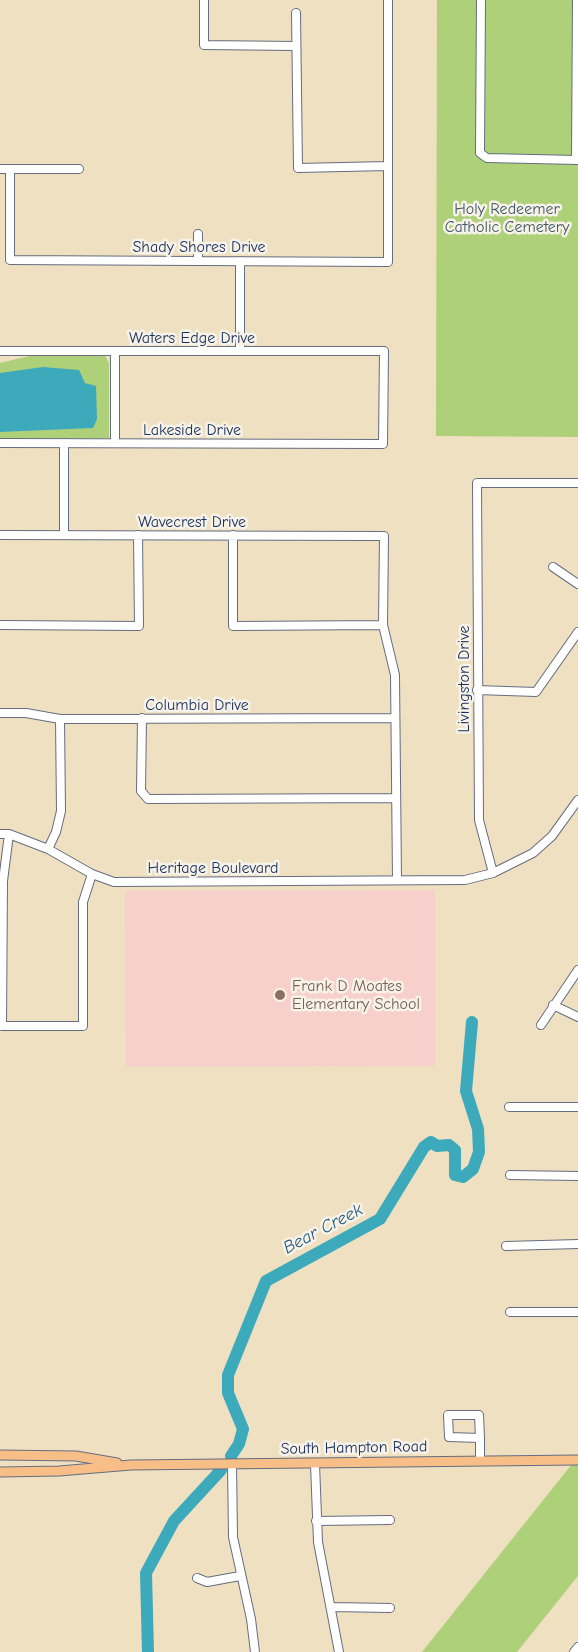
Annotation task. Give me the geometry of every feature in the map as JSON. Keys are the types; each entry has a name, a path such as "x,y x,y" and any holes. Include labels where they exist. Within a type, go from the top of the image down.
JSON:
{"main road":[{"name":"South Hampton Road","path":"0,1455 76,1456 131,1465"},
{"name":"South Hampton Road","path":"0,1472 59,1471 131,1465 578,1460"}],"street":[{"path":"204,0 204,45 296,46"},
{"path":"296,13 298,168 388,166 388,0"},
{"path":"482,0 480,153 486,158 577,160 577,0"},
{"name":"Shady Shores Drive","path":"10,169 10,260 388,262 388,166"},
{"path":"0,169 79,169"},
{"path":"198,234 198,261"},
{"path":"240,261 240,351"},
{"name":"Waters Edge Drive","path":"0,351 384,351 383,444"},
{"path":"115,351 115,443"},
{"path":"64,443 64,535"},
{"name":"Lakeside Drive","path":"0,444 383,444"},
{"name":"Livingston Drive","path":"493,873 480,820 477,690 477,483 578,483"},
{"name":"Wavecrest Drive","path":"0,535 384,536 383,625"},
{"path":"0,625 139,626 138,535"},
{"path":"233,536 233,626 383,625 395,675 397,880"},
{"path":"553,567 578,584"},
{"path":"477,690 536,692 578,632"},
{"name":"Columbia Drive","path":"0,713 26,713 60,719 395,718"},
{"path":"142,718 141,790 148,799 396,798"},
{"path":"48,849 56,832 61,811 60,719"},
{"name":"Heritage Boulevard","path":"0,834 9,834 48,849 92,874 114,882 465,880 493,873 533,853 552,836 578,800"},
{"path":"9,834 3,881 3,1026 83,1026 83,902 92,874"},
{"path":"541,1025 578,970"},
{"path":"553,1005 578,1017"},
{"path":"509,1107 578,1107"},
{"path":"510,1175 578,1176"},
{"path":"506,1246 578,1244"},
{"path":"510,1312 578,1312"},
{"path":"480,1438 449,1437 448,1415 480,1415 480,1438 480,1461"},
{"path":"232,1464 232,1537 251,1619 255,1652"},
{"path":"315,1464 316,1521 339,1652"},
{"path":"316,1521 390,1520"},
{"path":"197,1578 207,1582 240,1576"},
{"path":"332,1607 390,1608"},
{"path":"574,1652 578,1647"}],"shaded area":[{"name":"Frank D Moates Elementary School","path":"435,890 435,1066 126,1067 125,891"}],"green space":[{"name":"Holy Redeemer Catholic Cemetery","path":"437,0 578,0 578,437 436,436"},
{"path":"105,355 109,363 109,438 0,438 0,363 29,356"},
{"path":"572,1464 578,1464 578,1576 517,1652 422,1652"}],"water":[{"path":"43,367 79,370 85,383 96,386 97,419 93,428 0,432 0,373"}],"waterway":[{"name":"Bear Creek","path":"231,1456 239,1444 243,1429 228,1393 228,1375 266,1281 380,1219 424,1147 431,1142 437,1146 449,1145 455,1150 455,1175 463,1177 473,1169 479,1152 478,1129 466,1091 472,1022"},
{"name":"Bear Creek","path":"148,1652 146,1573 174,1521 221,1470"}],"place":[{"name":"Frank D Moates Elementary School","path":"280,995"}]}
